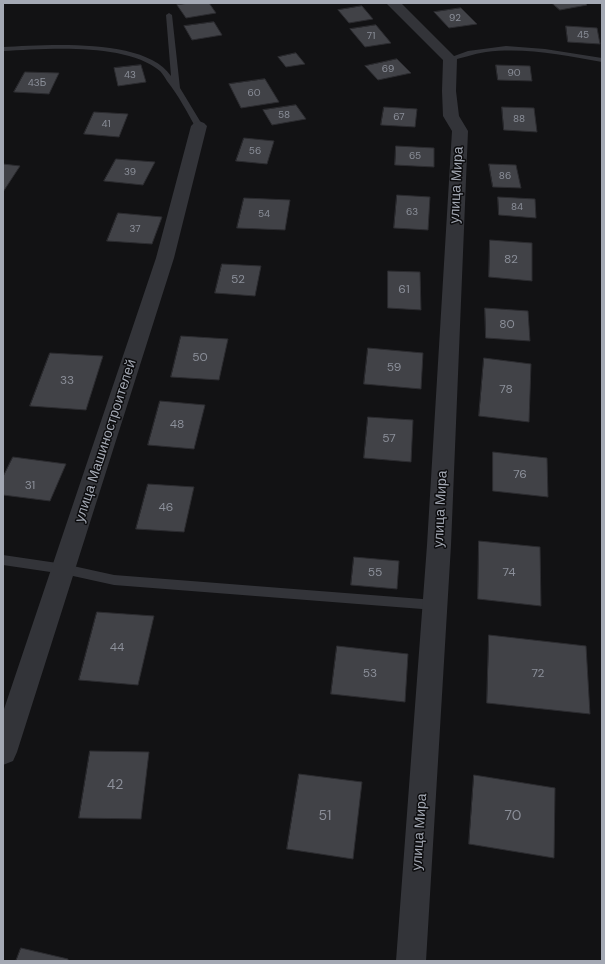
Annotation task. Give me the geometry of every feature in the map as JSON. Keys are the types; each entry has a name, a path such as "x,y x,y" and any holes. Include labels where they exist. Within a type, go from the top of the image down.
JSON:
{"street":[{"path":"393,3 450,59"},
{"name":"улица Мира","path":"411,961 439,545 460,131 451,116 449,91 450,59"},
{"name":"улица Машиностроителей","path":"3,752 166,258 199,126"}],"lane":[{"path":"169,15 176,89"},
{"path":"3,49 36,47 106,49 140,58 163,70 192,111 199,126"},
{"path":"450,59 480,50 516,49 567,53 602,60"},
{"path":"3,560 64,569 114,580 435,605"}],"building":[{"path":"209,3 216,13 186,18 177,5"},
{"path":"552,3 585,3 587,5 560,10"},
{"path":"362,6 373,19 349,23 338,10"},
{"path":"461,8 477,24 449,28 434,12"},
{"path":"214,22 222,35 192,40 184,26"},
{"path":"376,25 391,43 365,47 350,29"},
{"path":"566,26 597,28 600,44 568,42"},
{"path":"296,53 305,64 286,67 278,57"},
{"path":"397,59 411,73 378,80 365,66"},
{"path":"141,65 146,82 118,86 114,68"},
{"path":"496,65 530,66 532,81 498,80"},
{"path":"25,72 59,73 49,94 14,92"},
{"path":"265,79 279,102 241,108 229,84"},
{"path":"296,105 306,119 272,125 263,110"},
{"path":"384,107 417,109 415,127 381,125"},
{"path":"502,107 534,108 537,132 504,130"},
{"path":"94,112 128,114 119,137 84,134"},
{"path":"244,138 274,141 267,164 236,161"},
{"path":"396,146 434,148 434,167 395,165"},
{"path":"116,159 155,162 143,185 104,181"},
{"path":"3,164 20,166 3,192"},
{"path":"489,164 516,165 521,188 493,187"},
{"path":"397,195 430,197 428,230 394,228"},
{"path":"498,197 535,199 536,218 499,215"},
{"path":"244,198 290,200 285,230 237,228"},
{"path":"118,213 162,217 152,244 107,241"},
{"path":"490,240 532,243 532,281 489,277"},
{"path":"222,264 261,266 255,296 215,293"},
{"path":"388,271 420,272 421,310 388,308"},
{"path":"485,308 528,311 530,341 486,338"},
{"path":"181,336 228,339 219,380 171,377"},
{"path":"368,348 423,353 421,389 364,384"},
{"path":"50,353 103,356 86,410 30,406"},
{"path":"484,358 531,364 529,422 479,416"},
{"path":"160,401 205,405 194,449 148,445"},
{"path":"368,417 413,420 411,462 364,458"},
{"path":"493,452 547,458 548,497 493,491"},
{"path":"13,457 66,464 50,501 3,495 3,477"},
{"path":"148,484 194,487 184,532 136,529"},
{"path":"479,541 540,547 541,606 478,599"},
{"path":"354,557 399,561 397,589 351,585"},
{"path":"97,612 154,616 138,685 79,680"},
{"path":"489,635 586,646 590,714 487,703"},
{"path":"337,646 408,654 405,702 331,694"},
{"path":"90,751 149,752 141,819 79,818"},
{"path":"299,774 362,782 353,859 287,849"},
{"path":"474,775 555,788 554,858 469,844"},
{"path":"21,948 68,959 68,961 16,961"}]}
